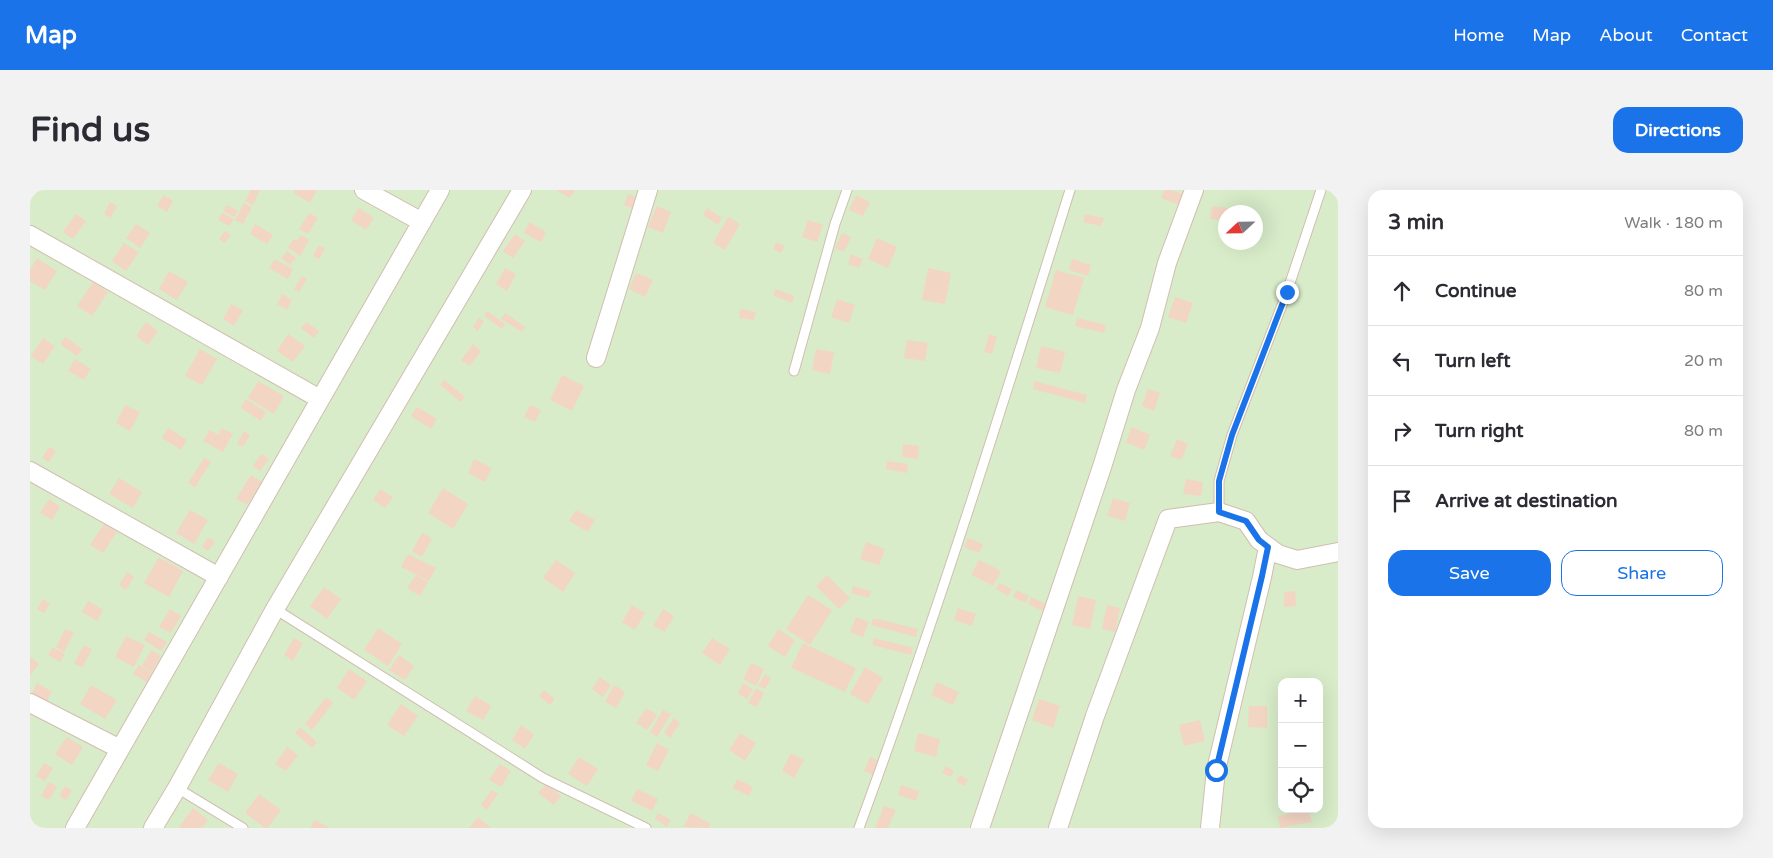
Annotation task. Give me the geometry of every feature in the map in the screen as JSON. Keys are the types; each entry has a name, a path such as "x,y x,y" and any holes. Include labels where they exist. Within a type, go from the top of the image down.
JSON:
{"street":[{"path":"364,190 422,222"},
{"path":"75,828 440,190"},
{"path":"153,828 276,610 522,190"},
{"path":"596,358 648,190"},
{"path":"980,828 1126,390 1150,328 1167,263 1194,190"},
{"path":"30,235 320,399"},
{"path":"30,471 219,577"},
{"path":"1058,828 1095,716 1168,519 1219,512 1246,521 1259,540 1278,554 1297,560 1338,552"},
{"path":"1210,828 1216,770 1268,547"},
{"path":"30,703 120,749"}],"lane":[{"path":"794,371 835,224 847,190"},
{"path":"859,828 899,720 987,456 1070,190"},
{"path":"1219,512 1219,481 1232,435 1287,292 1321,190"},
{"path":"276,610 543,778 646,828"},
{"path":"177,788 243,828"}],"green space":[{"path":"30,190 1338,190 1338,828 30,828"}],"building":[{"path":"251,190 260,190 253,205 245,201"},
{"path":"295,190 317,190 310,203 294,193"},
{"path":"556,190 575,190 570,198"},
{"path":"1164,190 1171,190 1186,195 1182,206 1161,198"},
{"path":"628,194 641,199 636,210 624,205"},
{"path":"164,195 173,201 167,212 157,206"},
{"path":"856,195 870,202 863,216 849,210"},
{"path":"110,202 117,206 110,218 104,214"},
{"path":"244,203 252,207 243,224 235,220"},
{"path":"227,205 238,211 234,217 223,211"},
{"path":"657,206 671,212 663,233 648,227"},
{"path":"1212,206 1218,207 1218,220 1210,219"},
{"path":"359,208 374,218 366,230 351,220"},
{"path":"707,208 722,218 718,225 703,215"},
{"path":"222,213 234,219 229,226 218,220"},
{"path":"309,213 318,218 308,234 299,229"},
{"path":"76,214 86,221 73,239 63,232"},
{"path":"1085,214 1104,218 1101,226 1083,222"},
{"path":"728,217 740,224 725,250 713,243"},
{"path":"808,220 823,225 817,242 802,237"},
{"path":"529,222 546,232 541,242 524,233"},
{"path":"136,224 150,233 140,248 126,238"},
{"path":"255,224 273,235 267,244 250,234"},
{"path":"225,231 231,235 225,243 219,239"},
{"path":"842,233 851,237 844,252 835,248"},
{"path":"515,234 525,241 513,258 503,251"},
{"path":"301,235 309,240 300,256 288,248 293,239 297,241"},
{"path":"877,238 897,247 888,268 868,259"},
{"path":"776,242 785,246 781,253 773,249"},
{"path":"124,243 139,252 126,271 112,261"},
{"path":"319,245 325,248 319,259 313,256"},
{"path":"287,251 296,258 290,265 281,258"},
{"path":"851,254 863,259 859,268 848,264"},
{"path":"37,258 57,271 45,290 30,281 30,270"},
{"path":"275,259 293,269 288,279 269,268"},
{"path":"1072,259 1091,265 1088,276 1069,270"},
{"path":"505,268 516,274 507,291 496,284"},
{"path":"928,268 951,273 945,304 922,300"},
{"path":"1056,270 1084,278 1073,315 1045,307"},
{"path":"169,271 188,282 177,300 159,289"},
{"path":"636,273 653,280 645,297 629,289"},
{"path":"302,276 307,279 299,292 294,289"},
{"path":"93,282 108,292 92,316 77,306"},
{"path":"776,289 794,296 792,303 773,295"},
{"path":"282,294 292,300 287,310 277,304"},
{"path":"1175,297 1193,303 1186,323 1168,317"},
{"path":"837,299 855,305 849,323 831,317"},
{"path":"231,304 243,310 234,326 223,319"},
{"path":"740,309 756,312 754,320 739,318"},
{"path":"487,311 505,324 502,329 484,316"},
{"path":"505,313 525,327 522,332 501,319"},
{"path":"479,318 484,321 478,331 473,327"},
{"path":"1077,318 1106,325 1104,333 1075,326"},
{"path":"146,322 158,331 148,345 136,336"},
{"path":"306,322 319,331 314,338 301,328"},
{"path":"288,334 305,346 293,362 277,351"},
{"path":"989,334 997,337 992,354 984,352"},
{"path":"65,337 82,349 77,356 60,344"},
{"path":"43,338 55,346 43,364 31,356"},
{"path":"907,340 928,343 925,361 904,358"},
{"path":"473,344 481,351 470,366 461,360"},
{"path":"1041,346 1065,352 1060,373 1036,368"},
{"path":"200,349 217,359 202,385 185,376"},
{"path":"816,349 834,352 830,374 812,370"},
{"path":"75,359 91,369 84,380 68,371"},
{"path":"562,375 584,386 572,411 550,400"},
{"path":"444,380 465,397 461,402 440,385"},
{"path":"258,381 284,396 274,414 248,398"},
{"path":"1034,381 1087,395 1085,403 1033,389"},
{"path":"1148,389 1160,393 1154,411 1142,406"},
{"path":"246,399 266,412 261,421 241,408"},
{"path":"125,405 140,412 130,431 116,423"},
{"path":"530,405 541,410 535,422 524,417"},
{"path":"417,407 437,419 431,429 411,416"},
{"path":"1132,427 1150,435 1144,450 1126,442"},
{"path":"168,428 187,440 181,450 162,438"},
{"path":"222,428 233,434 223,452 203,441 210,430 218,435"},
{"path":"244,431 250,435 243,447 237,444"},
{"path":"1177,439 1188,444 1181,460 1170,456"},
{"path":"903,444 919,446 918,459 902,457"},
{"path":"49,447 56,451 49,462 42,458"},
{"path":"261,454 269,459 260,471 253,466"},
{"path":"204,458 211,462 195,487 188,483"},
{"path":"474,459 492,468 485,482 468,473"},
{"path":"887,461 908,464 907,473 886,469"},
{"path":"251,475 262,482 247,505 236,499"},
{"path":"119,478 142,492 133,508 109,494"},
{"path":"1186,479 1203,482 1201,496 1183,494"},
{"path":"443,488 468,504 453,529 428,513"},
{"path":"380,489 393,497 385,508 373,500"},
{"path":"1113,498 1130,503 1125,521 1107,516"},
{"path":"49,499 60,507 52,520 40,513"},
{"path":"190,510 208,520 194,544 176,533"},
{"path":"576,510 595,520 588,532 569,521"},
{"path":"104,524 117,532 103,553 90,545"},
{"path":"422,533 432,539 422,557 412,551"},
{"path":"208,537 215,542 208,551 202,547"},
{"path":"968,538 983,544 979,553 964,547"},
{"path":"866,542 885,549 879,565 860,559"},
{"path":"408,554 436,568 429,581 401,567"},
{"path":"159,557 183,571 169,597 144,583"},
{"path":"556,560 575,573 563,592 543,578"},
{"path":"979,560 1001,571 993,586 971,575"},
{"path":"127,572 134,577 126,590 119,585"},
{"path":"416,575 428,582 420,596 407,588"},
{"path":"827,575 850,598 839,609 816,586"},
{"path":"999,583 1012,589 1008,596 996,589"},
{"path":"853,586 871,591 869,598 851,593"},
{"path":"324,587 341,599 327,619 310,606"},
{"path":"1016,590 1029,596 1025,603 1013,597"},
{"path":"1295,591 1296,606 1284,607 1284,592"},
{"path":"808,595 832,610 810,645 786,629"},
{"path":"1078,596 1096,600 1090,629 1072,625"},
{"path":"1031,597 1046,604 1042,611 1028,604"},
{"path":"43,599 50,604 44,613 37,609"},
{"path":"88,601 103,610 97,621 82,612"},
{"path":"632,605 645,613 635,630 622,622"},
{"path":"1107,605 1120,608 1115,632 1102,629"},
{"path":"958,608 976,614 972,626 954,620"},
{"path":"170,609 181,616 171,633 159,627"},
{"path":"663,609 674,616 665,632 653,626"},
{"path":"856,617 869,622 863,637 850,632"},
{"path":"873,618 918,629 916,637 871,625"},
{"path":"378,628 402,644 388,666 364,650"},
{"path":"65,629 74,633 64,652 56,647"},
{"path":"778,629 795,640 785,657 768,646"},
{"path":"149,632 167,642 161,651 144,640"},
{"path":"126,636 145,645 134,667 115,657"},
{"path":"294,638 303,643 293,661 284,655"},
{"path":"712,638 730,649 720,665 702,653"},
{"path":"874,638 913,648 911,655 872,645"},
{"path":"803,643 856,668 845,692 791,668"},
{"path":"84,645 92,649 82,668 74,663"},
{"path":"53,647 65,654 60,662 48,655"},
{"path":"151,650 161,656 152,672 142,666"},
{"path":"399,655 414,666 405,680 389,670"},
{"path":"30,657 39,664 30,675"},
{"path":"751,663 764,669 756,686 743,679"},
{"path":"139,665 152,673 147,682 133,674"},
{"path":"865,667 883,678 868,704 850,694"},
{"path":"349,669 367,681 354,700 337,688"},
{"path":"765,674 771,678 765,689 758,686"},
{"path":"600,677 611,685 603,697 592,689"},
{"path":"937,682 959,692 953,705 931,695"},
{"path":"37,683 52,692 46,702 32,693"},
{"path":"743,683 753,689 747,699 738,693"},
{"path":"91,685 117,700 105,719 80,704"},
{"path":"614,685 625,692 616,708 605,702"},
{"path":"756,688 764,693 757,707 748,703"},
{"path":"544,690 555,699 550,705 539,696"},
{"path":"475,696 491,706 483,720 466,711"},
{"path":"326,697 333,703 312,730 305,724"},
{"path":"1039,699 1060,706 1053,728 1032,720"},
{"path":"401,704 418,716 404,736 387,725"},
{"path":"1249,706 1267,706 1267,728 1248,727"},
{"path":"646,708 657,715 647,730 636,723"},
{"path":"663,710 671,714 657,737 650,732"},
{"path":"674,718 680,723 670,738 664,733"},
{"path":"1200,720 1205,741 1184,746 1179,725"},
{"path":"521,725 534,734 525,749 512,740"},
{"path":"300,727 317,742 312,748 295,733"},
{"path":"740,733 756,743 745,761 729,750"},
{"path":"918,733 940,739 936,757 914,751"},
{"path":"67,737 83,747 72,765 55,754"},
{"path":"657,743 669,750 658,771 646,765"},
{"path":"287,747 298,755 286,771 275,764"},
{"path":"791,753 804,760 794,778 782,771"},
{"path":"579,757 598,769 587,786 568,774"},
{"path":"870,757 879,761 874,775 864,771"},
{"path":"44,763 53,768 45,781 36,776"},
{"path":"219,763 238,774 228,792 208,780"},
{"path":"500,764 511,771 501,787 489,780"},
{"path":"946,766 954,771 951,777 942,773"},
{"path":"960,775 968,780 964,786 956,781"},
{"path":"737,779 753,787 749,796 733,788"},
{"path":"49,782 57,787 49,800 41,796"},
{"path":"546,784 561,796 554,805 538,793"},
{"path":"901,785 919,791 916,801 898,795"},
{"path":"65,786 72,790 66,800 59,796"},
{"path":"637,789 658,799 652,811 631,801"},
{"path":"492,790 498,794 487,810 481,805"},
{"path":"259,794 281,810 268,828 265,828 245,813"},
{"path":"884,806 896,810 888,828 875,828"},
{"path":"193,808 208,820 202,828 180,828 179,827"},
{"path":"658,813 671,820 667,827 655,819"},
{"path":"691,813 711,824 709,828 683,827"},
{"path":"1294,813 1310,813 1312,822 1280,828 1278,816"},
{"path":"478,817 490,827 469,828"},
{"path":"315,820 330,828 310,828"}],"route":[{"path":"1216,770 1268,547 1259,540 1246,521 1219,512 1219,481 1232,435 1287,292"}]}
